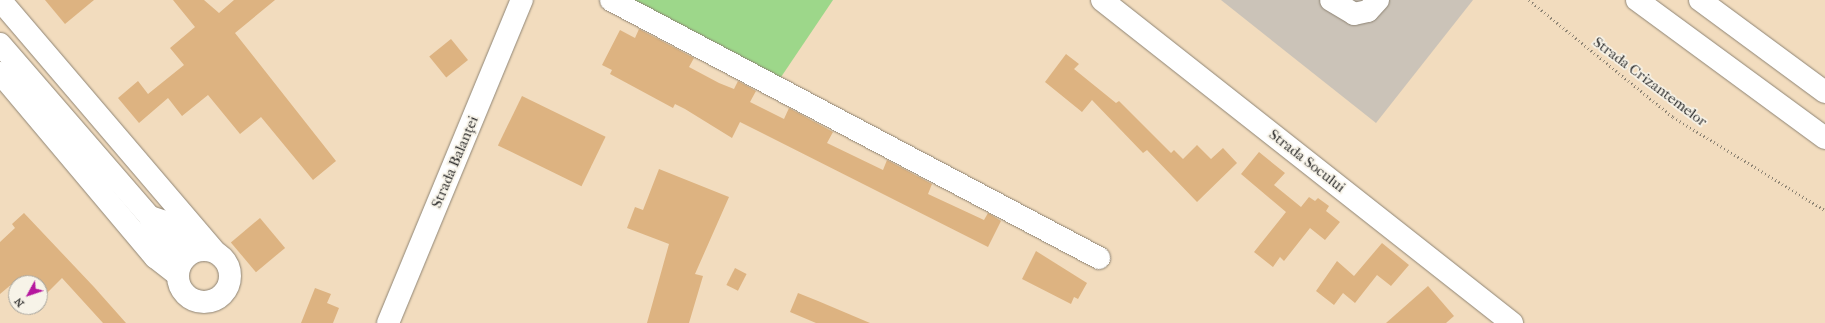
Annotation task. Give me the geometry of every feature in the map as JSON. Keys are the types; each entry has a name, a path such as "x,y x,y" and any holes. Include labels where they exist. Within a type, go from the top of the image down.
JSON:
{"main road":[{"path":"0,0 207,251"},
{"name":"Strada Balanței","path":"395,322 522,0"},
{"path":"611,0 1099,258"},
{"name":"Strada Socului","path":"1102,0 1512,323"},
{"path":"1331,0 1354,14 1368,11 1378,0"},
{"path":"1637,0 1825,138"},
{"path":"1700,0 1825,92"},
{"path":"0,44 150,217 156,234 179,268 180,286 189,298 197,302 215,301 228,289 231,276 228,263 207,251 165,222 150,217"},
{"path":"0,73 155,257 179,268"},
{"path":"179,268 207,251"}],"path":[{"name":"Strada Crizantemelor","path":"1529,0 1673,117 1825,210"}],"shaded area":[{"path":"1221,0 1473,0 1376,123"}],"green space":[{"path":"628,0 833,0 777,83"}],"building":[{"path":"45,0 94,0 65,24"},
{"path":"173,0 204,0 219,13 234,0 275,0 235,33 336,161 313,180 261,117 240,134 208,95 182,116 168,98 139,123 118,98 138,81 148,94 184,65 170,48 195,27"},
{"path":"639,29 694,58 689,67 719,83 734,89 738,81 756,91 750,102 784,119 789,108 833,132 827,143 883,170 887,160 932,184 928,194 984,220 988,213 1001,221 988,247 740,122 732,138 685,109 675,104 673,108 610,74 612,70 602,65 620,30 635,38"},
{"path":"451,39 468,60 446,78 429,57"},
{"path":"1066,54 1079,64 1074,69 1116,103 1119,101 1171,153 1174,150 1183,159 1197,145 1211,159 1223,148 1237,163 1197,202 1147,150 1143,153 1092,100 1082,112 1045,82"},
{"path":"522,96 606,137 581,186 498,145"},
{"path":"1259,152 1285,173 1274,185 1301,207 1309,197 1315,201 1318,198 1329,206 1326,211 1340,222 1325,240 1310,228 1284,261 1280,257 1273,267 1254,252 1286,212 1241,174"},
{"path":"659,169 729,197 695,274 703,276 689,323 647,323 669,244 627,228 635,207 643,210"},
{"path":"24,213 126,323 103,323 62,278 48,292 48,275 8,275 8,287 0,294 0,242 15,228 12,224"},
{"path":"260,218 285,248 256,272 231,242"},
{"path":"1382,243 1409,265 1391,286 1377,275 1355,303 1343,293 1334,305 1316,291 1337,261 1354,276"},
{"path":"1036,251 1087,283 1078,299 1074,297 1071,304 1022,279"},
{"path":"735,268 747,274 738,291 726,285"},
{"path":"1428,286 1454,316 1446,323 1386,323"},
{"path":"315,288 331,294 327,303 339,308 333,323 301,323"},
{"path":"798,293 870,323 816,323 790,312"}]}
